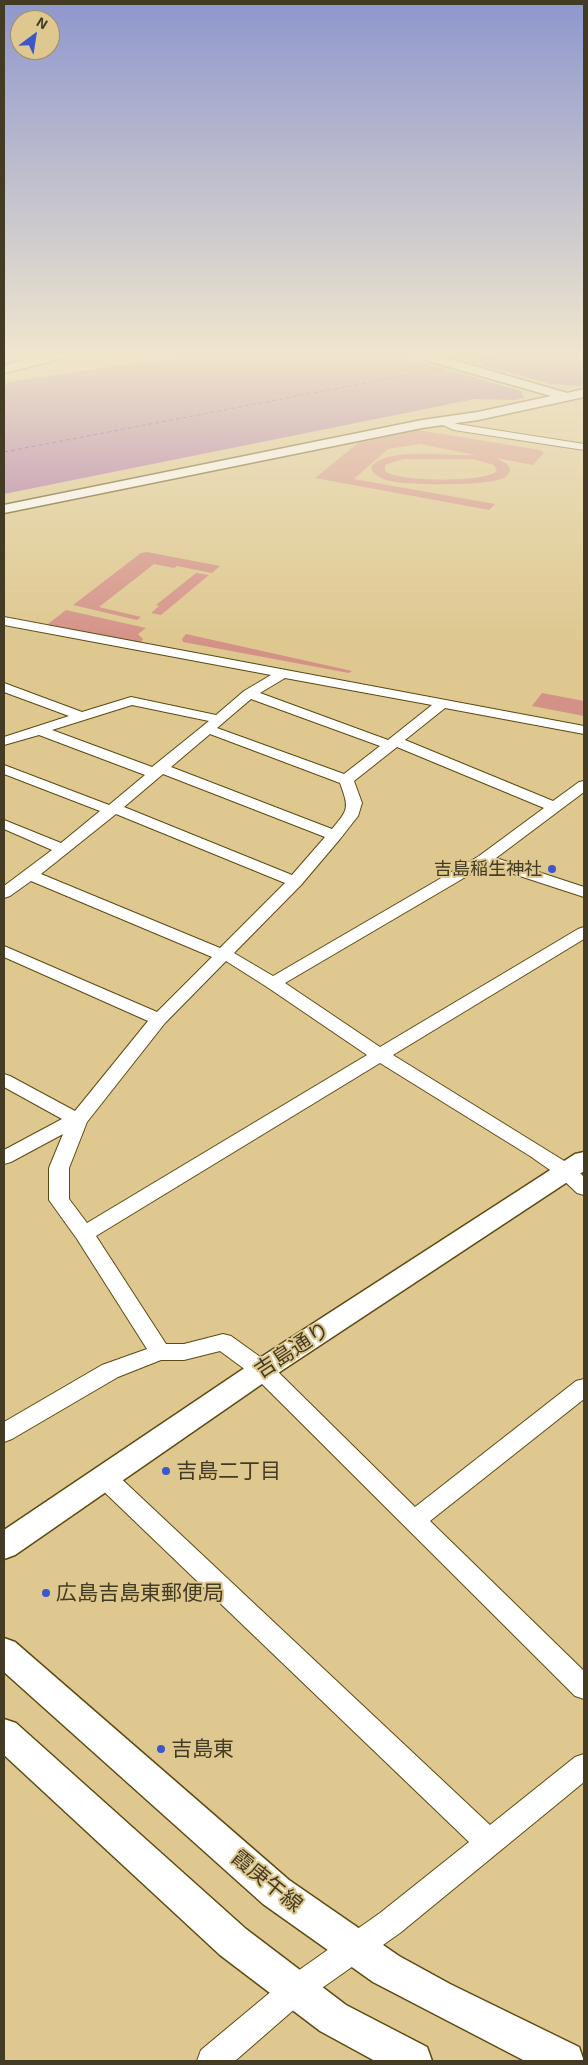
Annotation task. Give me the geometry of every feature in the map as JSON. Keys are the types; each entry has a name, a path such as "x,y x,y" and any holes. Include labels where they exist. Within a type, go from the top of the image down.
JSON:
{"street":[{"path":"4,509 291,451"},
{"path":"4,621 584,730"},
{"path":"4,893 30,875 112,809 249,694 282,674"},
{"path":"4,687 83,717"},
{"path":"249,694 393,743 555,807"},
{"path":"4,741 131,701 213,724 346,780 354,803 350,816 295,882 159,1019 78,1120 59,1168 59,1200 84,1234 160,1352"},
{"path":"346,780 442,704"},
{"path":"39,730 157,770 335,836"},
{"path":"4,769 112,809 295,882"},
{"path":"273,982 484,859 584,785"},
{"path":"4,824 62,848"},
{"path":"484,859 584,892"},
{"path":"30,875 222,955 231,957 273,982 379,1055 578,1173"},
{"path":"84,1234 584,932"},
{"path":"4,951 159,1019"},
{"path":"4,1080 78,1120"},
{"path":"4,1158 63,1126 78,1120"},
{"name":"吉島通り","path":"4,1546 262,1370 578,1173"},
{"path":"4,1433 110,1371 160,1352 184,1352 223,1342 262,1370 584,1688"},
{"path":"414,1521 584,1387"},
{"path":"105,1478 488,1842"},
{"name":"霞庚午線","path":"4,1652 276,1892 386,1969 437,1997 565,2061"},
{"path":"4,1734 233,1942 333,2018 413,2061"},
{"path":"212,2061 295,1990 390,1923 584,1766"}],"shaded area":[{"path":"4,451 215,451 4,494"},
{"path":"348,451 385,451 354,479 495,504 489,510 315,478"},
{"path":"457,451 542,451 544,453 533,465 497,458 507,464 510,469 504,478 496,481 451,484 393,482 377,476 371,467 379,461 405,455 475,455","holes":["403,459 473,459 494,465 497,471 489,475 476,478 441,480 393,475 385,471 385,465"]},
{"path":"147,552 220,566 212,573 177,566 174,568 154,564 99,607 141,617 137,620 73,605 141,553"},
{"path":"196,573 209,575 161,615 151,613 159,606 156,605"},
{"path":"66,610 146,628 138,634 143,639 140,643 50,626 48,624"},
{"path":"186,634 352,671 349,673 183,642 182,639"},
{"path":"542,693 584,701 584,716 532,706"}],"place":[{"name":"吉島稲生神社","path":"552,869"},
{"name":"吉島二丁目","path":"166,1471"},
{"name":"広島吉島東郵便局","path":"46,1593"},
{"name":"吉島東","path":"161,1749"}]}
